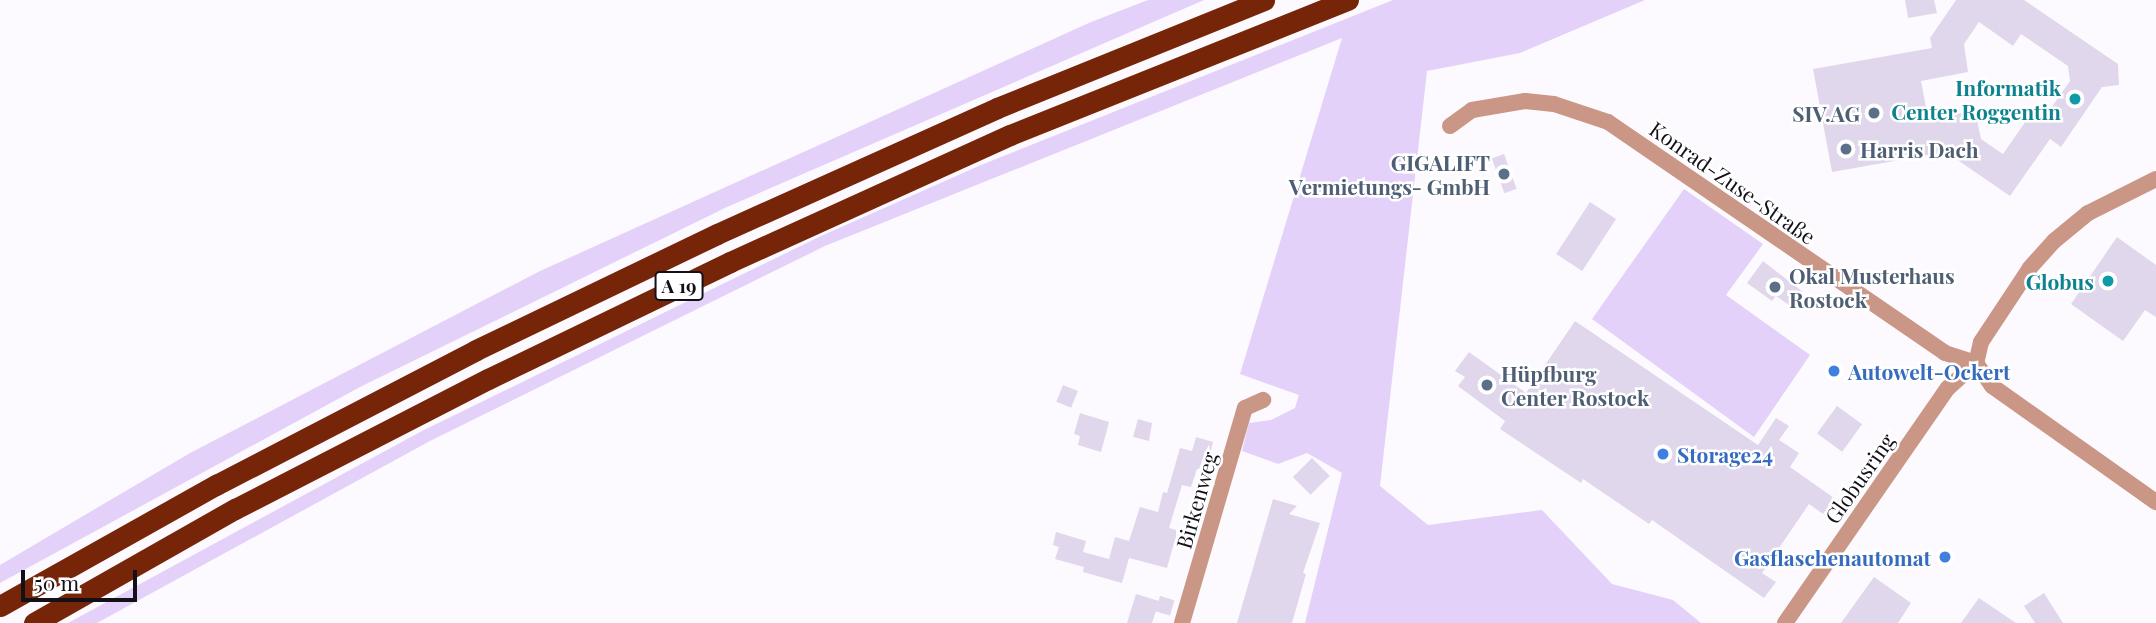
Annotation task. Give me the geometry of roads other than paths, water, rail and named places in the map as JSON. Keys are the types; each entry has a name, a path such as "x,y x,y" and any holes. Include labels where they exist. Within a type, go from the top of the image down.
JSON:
{"highway":[{"name":"A 19","path":"0,606 216,485 476,350 620,280 997,108 1264,0"},
{"name":"A 19","path":"34,623 259,497 488,379 730,261 1010,135 1348,0"}],"street":[{"name":"Konrad-Zuse-Straße","path":"1450,126 1472,110 1525,101 1554,104 1608,122 1945,353 1977,358"},
{"name":"Globusring","path":"1785,623 1948,388 1977,358 2030,268 2054,241 2088,213 2156,178"},
{"path":"1977,358 1992,386 2156,502"},
{"name":"Birkenweg","path":"1182,623 1245,408 1262,400"}],"place":[{"name":"Informatik Center Roggentin","path":"2075,99"},
{"name":"SIV.AG","path":"1874,113"},
{"name":"Harris Dach","path":"1846,149"},
{"name":"GIGALIFT Vermietungs- GmbH","path":"1504,174"},
{"name":"Globus","path":"2108,281"},
{"name":"Okal Musterhaus Rostock","path":"1775,287"},
{"name":"Autowelt-Ockert","path":"1834,371"},
{"name":"Hüpfburg Center Rostock","path":"1487,385"},
{"name":"Storage24","path":"1663,454"},
{"name":"Gasflaschenautomat","path":"1945,557"}]}
